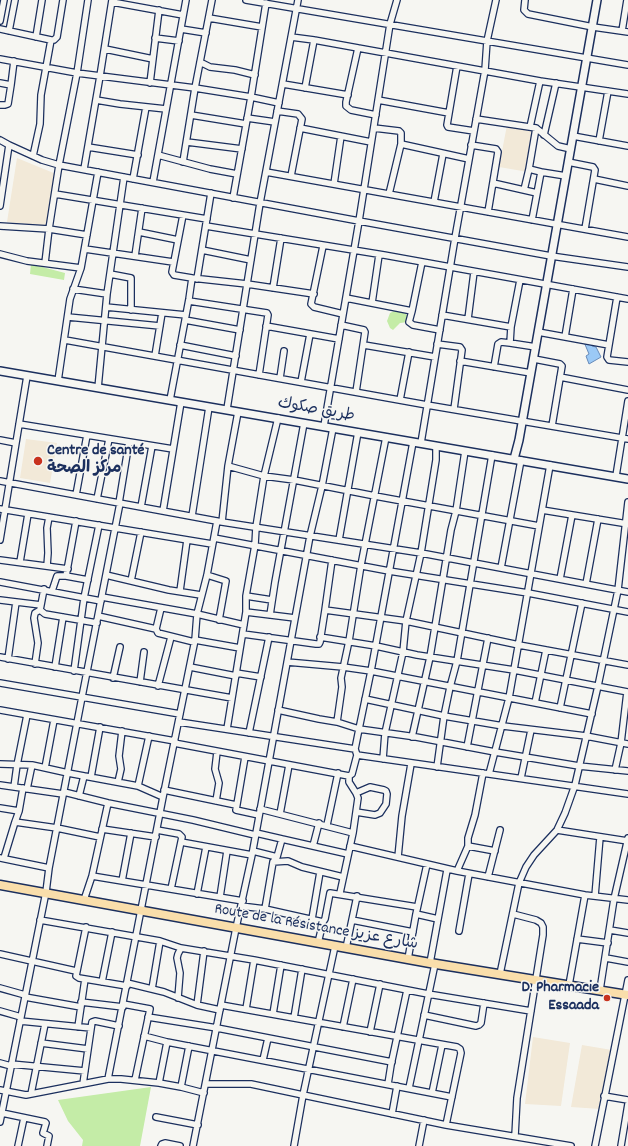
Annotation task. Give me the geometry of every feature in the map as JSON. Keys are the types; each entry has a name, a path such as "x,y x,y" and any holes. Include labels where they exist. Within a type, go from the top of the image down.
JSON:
{"main road":[{"name":"Route de la Résistance شارع عزيز","path":"0,885 46,892 142,911 408,959 627,994"}],"street":[{"path":"0,21 4,0"},
{"path":"9,31 15,0"},
{"path":"36,37 42,0"},
{"path":"0,29 54,40 57,38 63,0"},
{"path":"45,263 59,165 77,73 88,0"},
{"path":"153,182 186,0"},
{"path":"183,162 195,88 212,0"},
{"path":"246,0 258,1 266,4 279,3 296,9 588,57 628,65"},
{"path":"227,409 260,203 298,0"},
{"path":"324,426 359,222 390,24 397,0"},
{"path":"421,443 460,207 485,70 487,41 496,0"},
{"path":"525,0 524,10 528,14 593,27 628,32"},
{"path":"514,459 534,359 597,0"},
{"path":"622,31 627,0"},
{"path":"84,169 112,1 183,15"},
{"path":"233,198 266,4"},
{"path":"150,83 159,10"},
{"path":"209,18 262,27"},
{"path":"181,29 206,33"},
{"path":"291,37 485,70 540,81 628,94"},
{"path":"155,38 179,41"},
{"path":"33,156 40,124 40,99 51,40"},
{"path":"305,88 314,40"},
{"path":"358,48 346,102 347,108 376,115"},
{"path":"105,49 153,58"},
{"path":"0,59 77,73 195,88 279,103"},
{"path":"0,105 5,106 8,104 14,62"},
{"path":"200,62 210,67 235,70 255,75"},
{"path":"457,66 447,126 474,131"},
{"path":"524,190 529,169 540,81"},
{"path":"0,83 11,85"},
{"path":"544,135 556,83"},
{"path":"283,84 348,95"},
{"path":"599,141 608,91"},
{"path":"96,100 166,109"},
{"path":"378,100 448,113"},
{"path":"133,179 146,106"},
{"path":"277,111 298,114 302,119 291,176"},
{"path":"191,115 247,121 275,122"},
{"path":"476,119 533,128 558,146 571,149"},
{"path":"300,128 372,142"},
{"path":"374,128 400,132 401,136 401,144 389,194"},
{"path":"334,184 341,136"},
{"path":"573,136 628,146"},
{"path":"0,140 33,156 59,165 359,222 551,256 628,267"},
{"path":"187,142 242,148"},
{"path":"401,144 469,159"},
{"path":"0,206 3,171 9,145"},
{"path":"471,145 496,149 498,152 488,212"},
{"path":"88,147 138,155"},
{"path":"434,202 443,154"},
{"path":"158,155 237,174"},
{"path":"568,162 594,167 595,170 586,230"},
{"path":"529,169 566,176"},
{"path":"58,381 73,290 80,268 87,235 98,172"},
{"path":"266,172 628,237"},
{"path":"532,220 541,172"},
{"path":"98,388 107,294 124,177"},
{"path":"594,180 628,186"},
{"path":"493,183 537,193"},
{"path":"55,194 207,219"},
{"path":"170,400 194,278 202,250 211,194"},
{"path":"135,256 142,208"},
{"path":"183,215 172,272 173,274 314,294"},
{"path":"0,226 49,229 87,235"},
{"path":"206,226 422,262 628,299"},
{"path":"139,232 178,240"},
{"path":"273,288 281,238"},
{"path":"323,246 311,304 312,306 343,314"},
{"path":"84,249 174,262"},
{"path":"202,250 251,260"},
{"path":"0,254 27,261 80,268"},
{"path":"372,303 379,255"},
{"path":"422,262 409,322 411,324 440,330"},
{"path":"468,319 474,272"},
{"path":"110,274 131,278 131,310"},
{"path":"510,344 511,327 520,280"},
{"path":"565,337 573,289"},
{"path":"73,290 107,294"},
{"path":"617,297 606,357 608,359 628,362"},
{"path":"346,298 412,312"},
{"path":"189,302 267,313 259,375"},
{"path":"106,307 162,313 240,330"},
{"path":"155,356 162,313"},
{"path":"442,315 511,327"},
{"path":"68,317 160,326"},
{"path":"341,325 364,330 366,334 356,392"},
{"path":"266,326 339,339"},
{"path":"538,332 609,345"},
{"path":"301,382 310,334"},
{"path":"64,340 427,405 625,438"},
{"path":"494,367 498,344 501,342 536,347"},
{"path":"364,344 435,357"},
{"path":"437,344 461,347 462,350 454,409"},
{"path":"180,345 236,356"},
{"path":"280,378 284,350"},
{"path":"400,400 409,352"},
{"path":"534,359 562,365 552,426"},
{"path":"460,361 531,373"},
{"name":"طريق صكوك","path":"0,372 227,409 628,479"},
{"path":"0,540 3,509 10,483 27,376"},
{"path":"560,377 628,390"},
{"path":"616,476 625,438 628,401"},
{"path":"163,511 181,402"},
{"path":"192,516 209,407"},
{"path":"108,1079 142,911 164,790 195,641 197,614 212,544 219,521 238,412"},
{"path":"227,729 246,612 246,596 255,546 256,527 264,476 278,418"},
{"path":"270,615 304,423"},
{"path":"19,424 173,449"},
{"path":"194,1146 236,928 256,834 268,761 310,536 322,486 333,428"},
{"path":"339,540 358,432"},
{"path":"76,495 87,435"},
{"path":"337,722 342,687 340,678 349,641 361,565 386,437"},
{"path":"97,499 109,439"},
{"path":"0,440 16,443"},
{"path":"47,1146 49,1136 43,1133 45,1122 24,1118 1,1117 3,1090 11,1065 21,1019 46,892 49,868 86,673 116,528 129,442"},
{"path":"340,893 353,832 358,798 349,782 358,756 356,748 359,729 372,671 413,442"},
{"path":"141,507 152,446"},
{"path":"382,759 391,705 403,652 406,622 416,576 436,460 436,446"},
{"path":"412,737 430,657 465,451"},
{"path":"436,767 444,716 457,661 473,563 483,516 492,455"},
{"path":"501,568 521,460"},
{"path":"457,872 468,846 468,838 486,774 496,752 503,726 550,465"},
{"path":"228,466 264,476 294,480 539,526"},
{"path":"0,481 219,521 420,553 628,592"},
{"path":"500,974 519,883 526,867 534,855 557,830 575,785 592,714 618,590 627,524 628,502"},
{"path":"3,509 212,544"},
{"path":"542,510 627,524"},
{"path":"20,562 28,514"},
{"path":"560,579 572,515"},
{"path":"47,566 48,517"},
{"path":"586,584 598,519"},
{"path":"66,576 76,521"},
{"path":"74,671 84,598 99,525"},
{"path":"131,581 141,532"},
{"path":"214,538 416,576 528,593 628,612"},
{"path":"180,592 187,540"},
{"path":"0,560 68,569"},
{"path":"242,634 316,644 320,642 326,610 332,560"},
{"path":"106,575 180,592 201,595"},
{"path":"206,575 226,581 219,620"},
{"path":"52,591 57,576 88,580"},
{"path":"0,582 44,589 84,598 101,599 197,614 244,625"},
{"path":"35,664 38,643 34,618 35,613 41,607 44,589"},
{"path":"246,596 272,600"},
{"path":"0,600 41,607 45,614 82,620 97,619 156,629 160,634 171,637 240,648"},
{"path":"8,659 16,602"},
{"path":"560,708 582,604"},
{"path":"156,629 162,608"},
{"path":"326,610 434,627 518,645 628,665"},
{"path":"246,612 295,618"},
{"path":"55,667 64,617"},
{"path":"158,686 171,637"},
{"path":"250,733 269,637"},
{"path":"320,637 349,641 430,657 514,670 628,692 621,743 615,770"},
{"path":"467,747 488,638"},
{"path":"113,678 120,648"},
{"path":"535,703 546,650"},
{"path":"140,682 144,652"},
{"path":"0,657 232,698"},
{"path":"287,662 372,671 592,714"},
{"path":"190,667 261,678"},
{"path":"0,683 180,714"},
{"path":"365,699 472,721 531,730 586,736 628,744"},
{"path":"0,710 149,736 217,752 350,776"},
{"path":"278,710 337,722 359,729 579,766 628,771"},
{"path":"14,787 27,715"},
{"path":"45,768 54,720"},
{"path":"179,722 356,748"},
{"path":"91,777 100,728"},
{"path":"522,778 531,730"},
{"path":"118,782 121,769 119,756 122,731"},
{"path":"138,786 149,736"},
{"path":"216,801 218,783 215,769 217,752"},
{"path":"358,756 575,785 628,794"},
{"path":"245,757 236,805 237,811 280,814 353,832"},
{"path":"0,764 32,765 138,786 163,798"},
{"path":"398,857 402,816 411,764"},
{"path":"32,765 19,811 2,858 49,868"},
{"path":"280,814 289,765"},
{"path":"327,825 338,773"},
{"path":"79,796 84,776"},
{"path":"0,785 64,793 348,854"},
{"path":"356,793 370,787 384,790 388,794 386,804 380,813 375,815 356,812"},
{"path":"164,790 236,805"},
{"path":"84,900 92,876 108,803"},
{"path":"0,808 19,811"},
{"path":"15,822 57,828 100,837"},
{"path":"313,846 318,823"},
{"path":"102,829 156,837"},
{"path":"157,830 179,834 182,837 171,889"},
{"path":"488,877 500,830"},
{"path":"557,830 628,840 614,898 600,990"},
{"path":"122,881 131,833"},
{"path":"595,896 600,837"},
{"path":"265,909 275,859 282,839"},
{"path":"181,842 227,851 252,853 288,861 320,872 343,877"},
{"path":"350,846 457,872 585,895 628,900"},
{"path":"468,846 495,851"},
{"path":"197,894 206,847"},
{"path":"220,897 227,851"},
{"path":"408,959 417,907 427,864"},
{"path":"621,869 628,870"},
{"path":"409,1088 428,994 438,919 447,870"},
{"path":"312,919 320,872"},
{"path":"458,931 469,874"},
{"path":"92,876 220,897 242,904 323,922"},
{"path":"318,943 325,919 329,894 331,892 417,907"},
{"path":"569,985 585,895"},
{"path":"346,948 357,896"},
{"path":"416,914 438,919"},
{"path":"513,914 536,920 541,923 543,927 517,1098 515,1136"},
{"path":"40,920 137,936 160,941 181,948 281,965 428,994 531,1011"},
{"path":"352,920 413,932"},
{"path":"86,928 76,971 77,978 127,984 152,989 197,1005 246,1009 457,1047 460,1049 461,1053 446,1125"},
{"path":"610,930 628,933"},
{"path":"102,982 112,932"},
{"path":"577,939 608,943"},
{"path":"152,989 160,941"},
{"path":"294,1146 303,1095 335,946"},
{"path":"178,998 180,973 177,958 181,948"},
{"path":"197,1005 204,951"},
{"path":"0,954 76,971"},
{"path":"606,958 628,962"},
{"path":"246,1009 254,960"},
{"path":"274,1014 281,965"},
{"path":"294,1018 302,969"},
{"path":"78,1027 85,979"},
{"path":"343,1027 353,979"},
{"path":"595,1146 604,1096 627,994 628,980"},
{"path":"370,1032 380,984"},
{"path":"0,988 25,996 81,1004 149,1008 150,1011 135,1080"},
{"path":"388,1084 407,990"},
{"path":"424,1015 476,1026 481,1023 484,1003"},
{"path":"0,1011 21,1019 45,1024 91,1028"},
{"path":"148,1017 217,1028 392,1062"},
{"path":"83,1084 92,1022 95,1021 119,1026"},
{"path":"31,1094 45,1024"},
{"path":"144,1036 212,1051 452,1097"},
{"path":"263,1060 268,1038"},
{"path":"159,1083 167,1042"},
{"path":"41,1043 88,1049"},
{"path":"432,1093 442,1045"},
{"path":"181,1087 189,1046"},
{"path":"0,1063 85,1071"},
{"path":"3,1090 22,1095 108,1079 121,1078 159,1083 204,1093"},
{"path":"206,1084 251,1084 446,1125 571,1146"},
{"path":"392,1114 397,1086"},
{"path":"604,1096 628,1100"},
{"path":"621,1146 628,1104"},
{"path":"156,1117 198,1125"},
{"path":"18,1146 24,1118"},
{"path":"419,1146 424,1120"},
{"path":"161,1146 162,1144 165,1144 180,1146"}],"shaded area":[{"path":"507,125 536,130 528,172 499,167"},
{"path":"17,158 56,174 48,226 7,222"},
{"name":"Centre de santé مركز الصحة","path":"26,439 57,443 50,483 20,478"},
{"path":"533,1037 570,1043 561,1106 525,1104"},
{"path":"582,1045 612,1050 600,1109 571,1107"}],"green space":[{"path":"31,264 65,273 64,280 30,274"},
{"path":"396,310 406,314 409,318 408,322 400,323 393,330 390,328 387,321 390,313"},
{"path":"151,1087 140,1146 82,1146 83,1140 68,1121 58,1100"}],"water":[{"path":"584,342 589,342 592,346 596,347 601,357 589,364 586,356 589,354"}],"place":[{"name":"Centre de santé مركز الصحة","path":"38,461"},
{"name":"D. Pharmacie Essaada","path":"607,998"}]}
